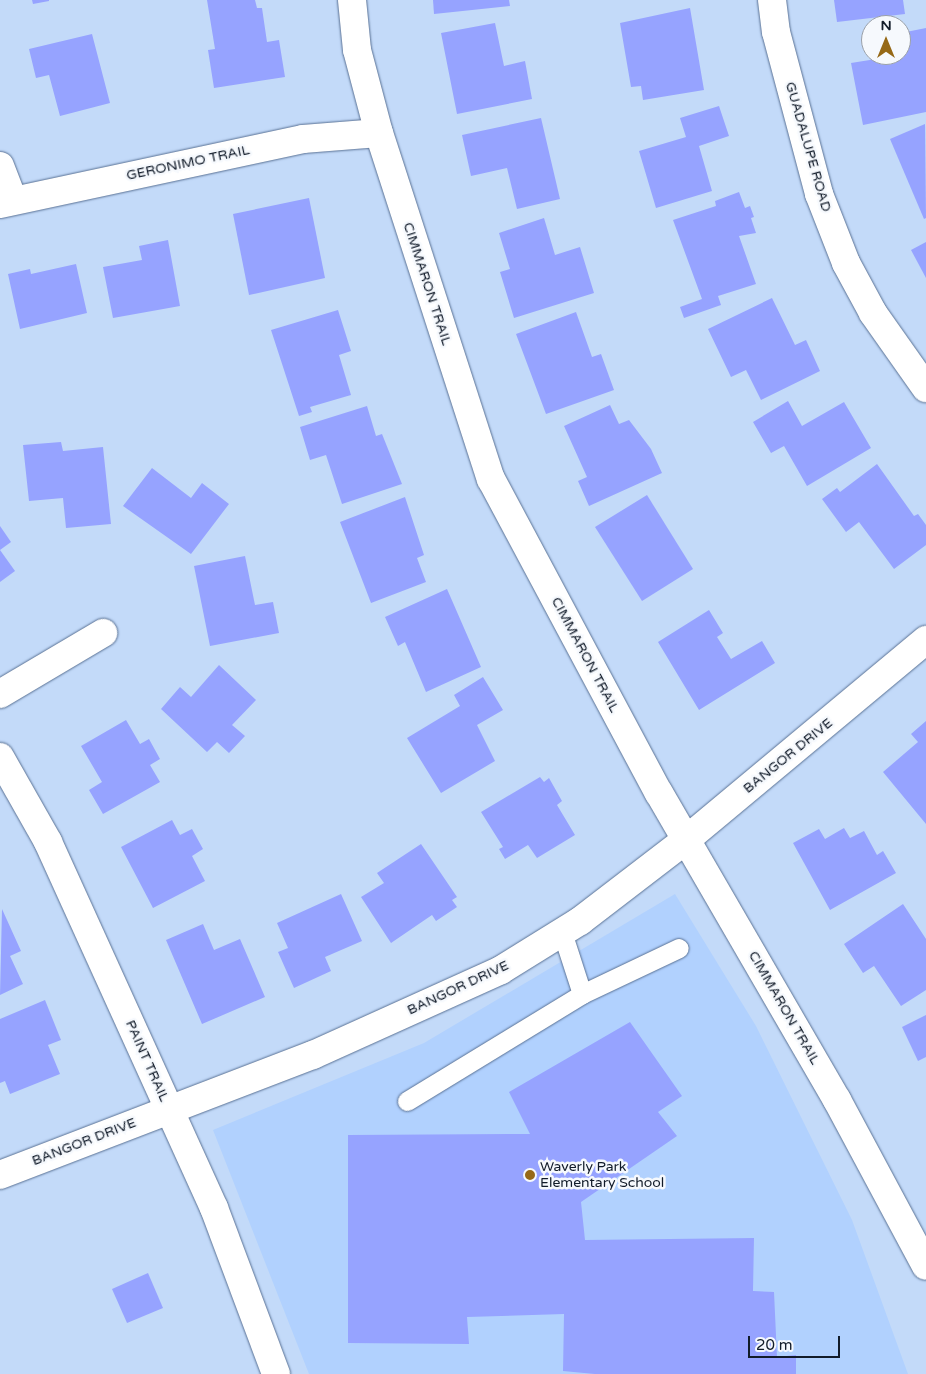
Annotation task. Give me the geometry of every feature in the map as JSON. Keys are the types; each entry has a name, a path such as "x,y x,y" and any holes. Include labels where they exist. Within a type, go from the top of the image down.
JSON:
{"street":[{"name":"CIMMARON TRAIL","path":"352,0 357,50 378,133 491,479 659,793 837,1100 926,1266"},
{"name":"GUADALUPE ROAD","path":"772,0 776,32 819,194 846,263 873,313 926,388"},
{"name":"GERONIMO TRAIL","path":"7,202 303,140 378,133"},
{"path":"0,166 7,202"},
{"path":"0,694 103,633"},
{"name":"BANGOR DRIVE","path":"0,1175 169,1108 313,1055 501,970 562,932 687,839 926,640"},
{"name":"PAINT TRAIL","path":"0,757 48,842 214,1208 276,1374"}],"lane":[{"path":"562,932 582,994"},
{"path":"407,1101 582,994 679,948"}],"shaded area":[{"name":"Waverly Park Elementary School","path":"675,894 756,1026 852,1220 908,1374 309,1374 213,1130 424,1043"}],"building":[{"path":"32,0 49,0 49,1 33,4"},
{"path":"207,0 255,0 257,8 262,8 267,42 279,40 285,77 214,88 208,50 215,49"},
{"path":"433,0 509,0 510,6 434,14"},
{"path":"834,0 903,0 905,14 861,15 861,19 837,22"},
{"path":"690,8 704,90 643,100 641,86 631,87 620,23"},
{"path":"495,23 504,66 525,61 532,99 457,114 441,33"},
{"path":"926,28 926,112 863,125 851,63 861,61 861,65 911,65 911,31"},
{"path":"92,34 110,103 60,116 49,75 36,78 29,49"},
{"path":"719,106 729,136 699,146 712,191 656,208 639,151 686,137 680,118"},
{"path":"541,118 560,199 517,209 507,168 471,176 462,135"},
{"path":"925,124 926,218 924,219 890,139"},
{"path":"739,192 745,208 750,206 754,217 751,218 756,233 739,236 756,284 718,296 721,305 684,318 680,307 702,299 673,220 716,206 715,201"},
{"path":"309,198 325,278 249,295 233,214"},
{"path":"544,218 555,255 580,247 594,293 514,318 500,272 510,269 499,233"},
{"path":"168,240 180,306 113,318 103,267 142,260 139,246"},
{"path":"926,242 926,278 911,250"},
{"path":"76,264 87,313 20,329 8,274 30,269 31,274"},
{"path":"772,298 795,345 806,340 820,371 761,400 746,370 731,377 708,329"},
{"path":"338,310 351,351 339,355 351,395 310,407 312,412 299,416 271,330"},
{"path":"576,312 592,357 601,354 614,390 546,414 516,334"},
{"path":"788,401 802,426 844,402 871,448 807,486 784,446 771,453 753,422"},
{"path":"610,405 619,424 629,420 651,449 662,473 589,506 578,481 587,477 564,426"},
{"path":"367,406 376,436 382,434 402,484 342,504 326,455 310,460 300,427"},
{"path":"61,442 63,451 103,447 111,524 66,528 63,498 29,501 23,445"},
{"path":"877,464 914,516 918,514 926,525 926,545 894,569 859,522 846,532 822,499 837,488 840,492"},
{"path":"152,468 191,498 202,483 229,504 191,554 123,506"},
{"path":"647,495 693,569 642,601 595,527"},
{"path":"405,497 424,555 417,558 426,582 371,603 340,522"},
{"path":"0,526 11,542 0,550"},
{"path":"0,550 15,571 0,582"},
{"path":"245,556 255,605 273,602 279,633 210,646 194,566"},
{"path":"447,589 481,667 426,692 405,642 398,646 385,617"},
{"path":"709,610 723,633 717,637 731,659 762,641 775,663 699,710 658,642"},
{"path":"219,665 256,700 232,725 245,736 229,753 217,742 207,752 161,709 180,687 191,697"},
{"path":"483,677 503,710 477,725 495,761 441,793 407,738 460,706 454,695"},
{"path":"126,720 140,744 149,739 160,759 150,765 160,782 103,814 89,790 102,782 81,746"},
{"path":"926,721 926,824 883,772 918,742 911,734"},
{"path":"540,777 544,782 549,778 562,801 557,805 575,835 537,858 528,845 505,859 499,849 503,847 481,812"},
{"path":"172,820 180,835 192,829 203,849 192,856 205,881 153,908 121,847"},
{"path":"844,828 850,838 864,831 877,855 883,851 896,873 830,910 793,843 819,829 825,839"},
{"path":"421,844 457,897 452,900 457,907 436,921 432,915 391,943 361,897 384,883 377,873"},
{"path":"341,894 362,941 325,957 331,971 294,988 278,952 288,948 277,923"},
{"path":"903,904 926,939 926,990 901,1006 874,966 863,973 844,944"},
{"path":"2,909 21,951 10,956 23,984 0,995"},
{"path":"203,924 214,950 240,939 265,997 202,1024 166,940"},
{"path":"45,1000 61,1040 48,1045 60,1074 10,1094 5,1081 0,1083 0,1019"},
{"path":"926,1015 926,1057 918,1061 902,1027"},
{"path":"630,1022 682,1096 658,1112 677,1136 581,1202 585,1240 754,1238 753,1291 774,1292 777,1357 796,1355 796,1374 595,1374 563,1371 564,1314 467,1317 469,1344 348,1343 348,1135 530,1134 509,1092"},
{"path":"148,1273 163,1308 127,1323 112,1289"}],"place":[{"name":"Waverly Park Elementary School","path":"530,1175"}]}
